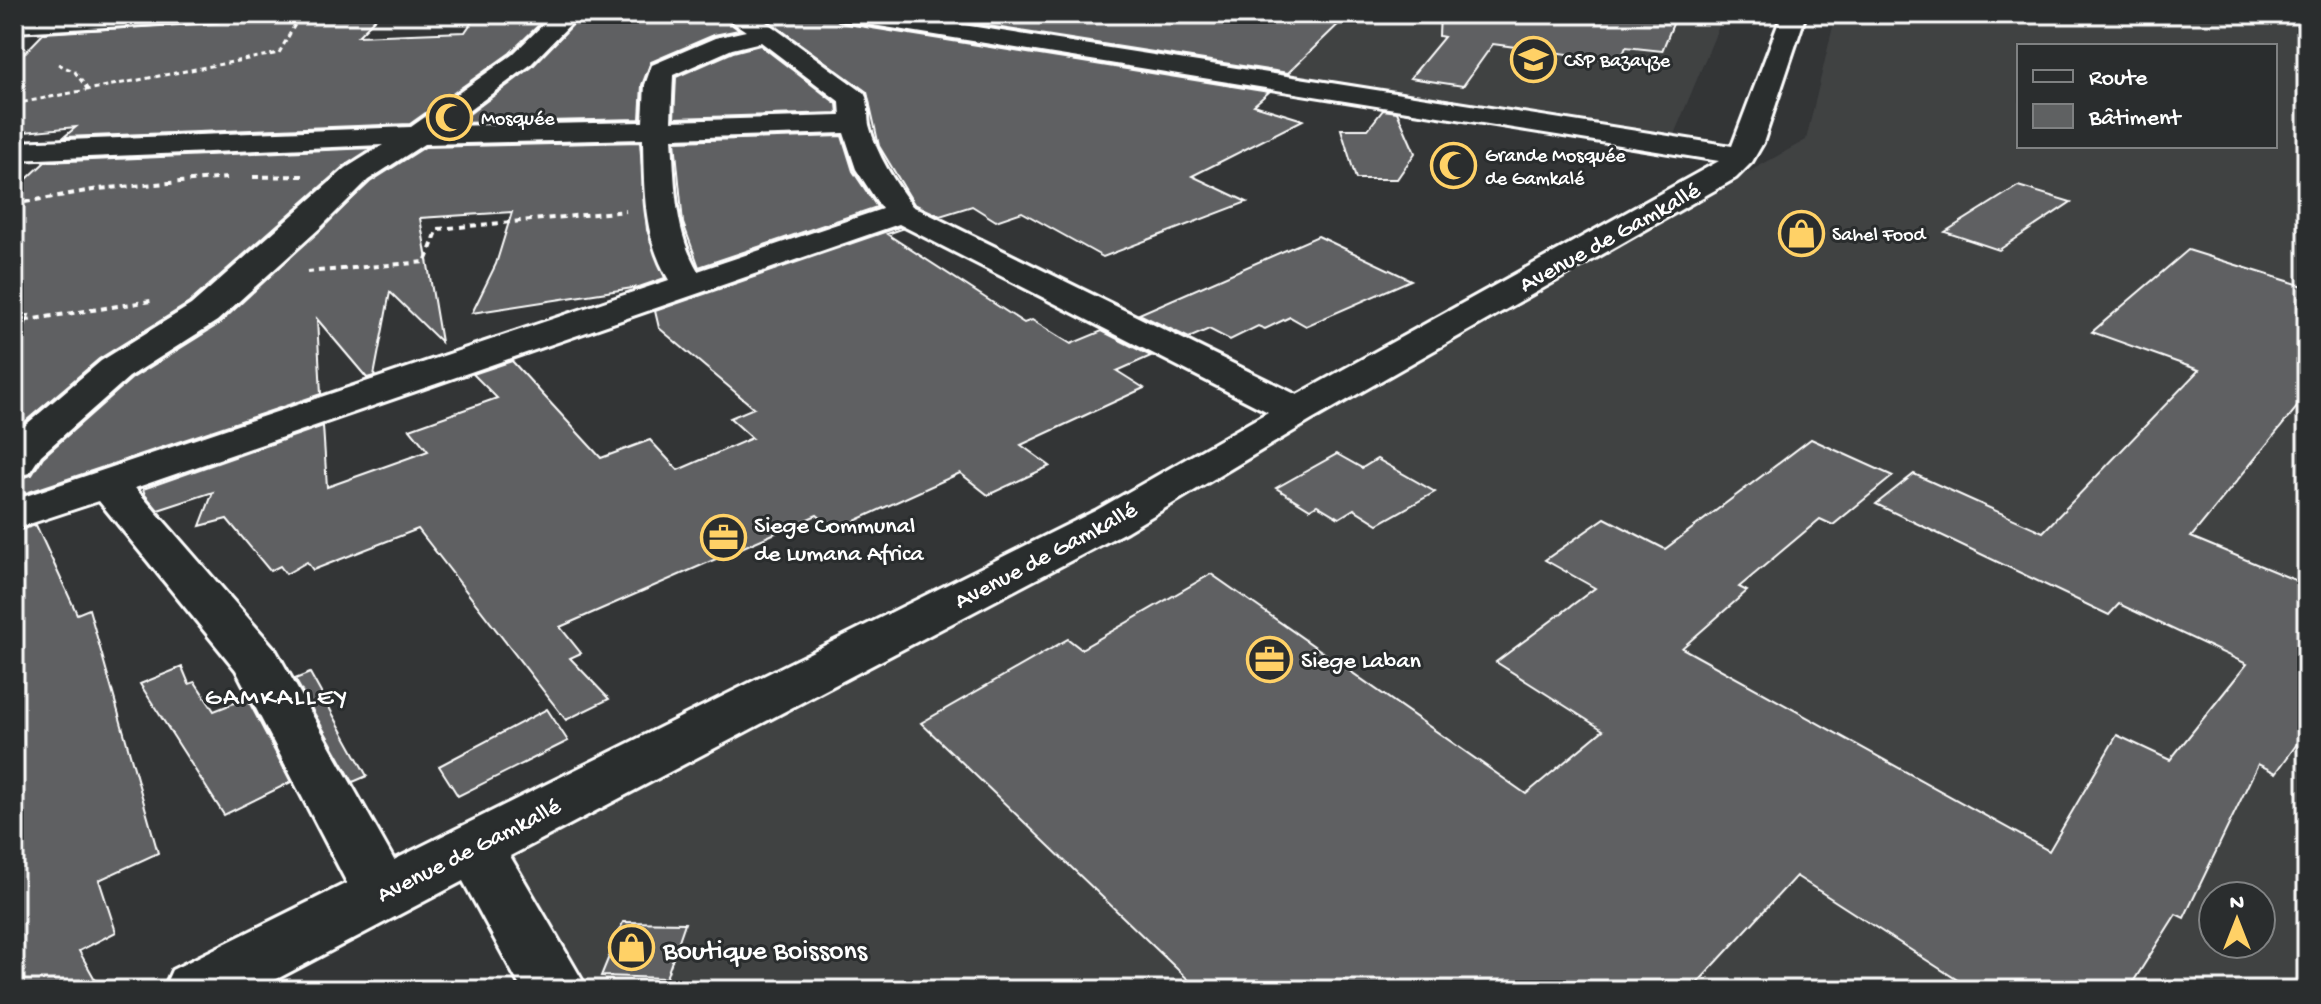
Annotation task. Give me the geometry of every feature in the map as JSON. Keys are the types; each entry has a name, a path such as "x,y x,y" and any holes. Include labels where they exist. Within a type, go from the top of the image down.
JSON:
{"street":[{"path":"14,25 216,14"},
{"path":"14,464 25,447 115,369 204,313 357,174 414,138 521,60 568,14"},
{"path":"733,14 753,24 854,99 855,124 871,169 901,213 1298,411"},
{"path":"848,14 1742,156 1785,16"},
{"path":"689,284 677,268 669,247 661,208 657,130 661,71 724,43 764,34"},
{"path":"14,151 309,138 414,138 855,124"},
{"name":"Avenue de Gamkallé","path":"195,990 1111,521 1298,411 1725,172 1742,156"},
{"path":"14,515 901,213"},
{"path":"109,485 257,661 382,893"},
{"path":"473,846 556,990"}],"path":[{"path":"14,104 279,53 301,14"},
{"path":"58,64 75,72 88,90"},
{"path":"245,178 357,174"},
{"path":"14,204 98,189 234,178"},
{"path":"246,276 425,262 438,229 661,208"},
{"path":"14,322 156,300"}],"shaded area":[{"path":"890,14 1724,14 1673,137"},
{"path":"1836,14 2307,14 2307,990 530,990 464,883 1806,140"}],"building":[{"path":"380,14 358,36 465,32 474,19 549,15 510,53 410,124 64,137 76,127 14,133 14,64 44,33"},
{"path":"583,14 718,14 739,30 714,35 651,62 642,85 640,119 457,123 532,67"},
{"path":"759,14 833,14 838,21 847,24 1269,92 1254,105 1303,120 1192,176 1247,202 1103,257 1022,212 996,221 972,206 940,216 914,204 879,146 867,92"},
{"path":"912,14 1349,14 1288,73"},
{"path":"1440,14 1677,14 1662,51 1626,47 1620,61 1493,44 1463,86 1410,78 1444,37 1439,36"},
{"path":"760,45 837,104 838,113 674,118 676,77 733,52"},
{"path":"1383,110 1397,112 1415,153 1397,179 1356,179 1341,129 1368,129"},
{"path":"842,136 853,171 877,207 699,267 683,223 675,141"},
{"path":"640,142 647,230 665,278 639,287 472,313 496,264 512,212 420,218 441,342 390,292 374,376 367,378 317,319 321,394 14,497 14,480 32,475 43,457 131,379 219,324 370,182 425,147"},
{"path":"372,148 344,166 189,303 99,359 14,431 14,359 29,315 14,317 14,191 45,162"},
{"path":"2018,186 2071,202 1999,250 1945,232"},
{"path":"899,227 902,229 887,234 1024,323 1032,320 1071,344 1102,331 1151,356 1117,371 1144,388 1021,445 1050,466 988,495 960,473 835,530 817,515 560,627 581,653 570,658 609,699 566,720 418,529 313,570 307,562 286,574 280,566 270,571 227,519 200,526 213,492 158,510 145,495 143,489 323,426 327,487 428,451 410,429 497,398 473,374 512,361 601,458 650,440 678,470 752,438 730,418 754,408 659,328 655,311"},
{"path":"1318,236 1411,280 1306,326 1290,317 1265,329 1258,326 1230,340 1209,329 1189,338 1139,314"},
{"path":"2188,250 2307,287 2307,395 2191,537 2307,585 2307,730 2276,773 2258,764 2202,880 2197,880 2197,891 2184,918 2176,914 2128,990 1973,990 1796,876 1691,990 1199,990 921,723 1068,639 1081,649 1211,574 1526,794 1603,730 1496,662 1595,588 1545,560 1605,518 1665,549 1811,439 1893,476 1833,525 1820,519 1739,587 1747,591 1682,648 2049,851 2117,735 2170,760 2247,664 2119,604 2109,615 1876,504 1914,474 2043,532 2199,370 2092,332"},
{"path":"1337,454 1362,468 1377,459 1435,492 1378,524 1354,509 1339,518 1317,505 1310,509 1276,488"},
{"path":"36,525 77,614 89,609 158,853 99,880 116,932 79,951 101,990 14,990 14,532"},
{"path":"182,667 189,684 195,682 214,711 247,698 291,782 224,815 140,684"},
{"path":"310,673 367,776 353,782 295,679"},
{"path":"547,709 568,741 458,796 439,766"},
{"path":"623,922 685,923 666,978 601,976"}],"place":[{"name":"CSP Bazayze","path":"1533,59"},
{"name":"Mosquée","path":"450,117"},
{"name":"Grande Mosquée de Gamkalé","path":"1454,165"},
{"name":"Sahel Food","path":"1801,233"},
{"name":"Siege Communal de Lumana Africa","path":"723,538"},
{"name":"Siege Laban","path":"1270,659"},
{"name":"Boutique Boissons","path":"632,948"}],"district":[{"name":"GAMKALLEY","path":"277,695"}]}
